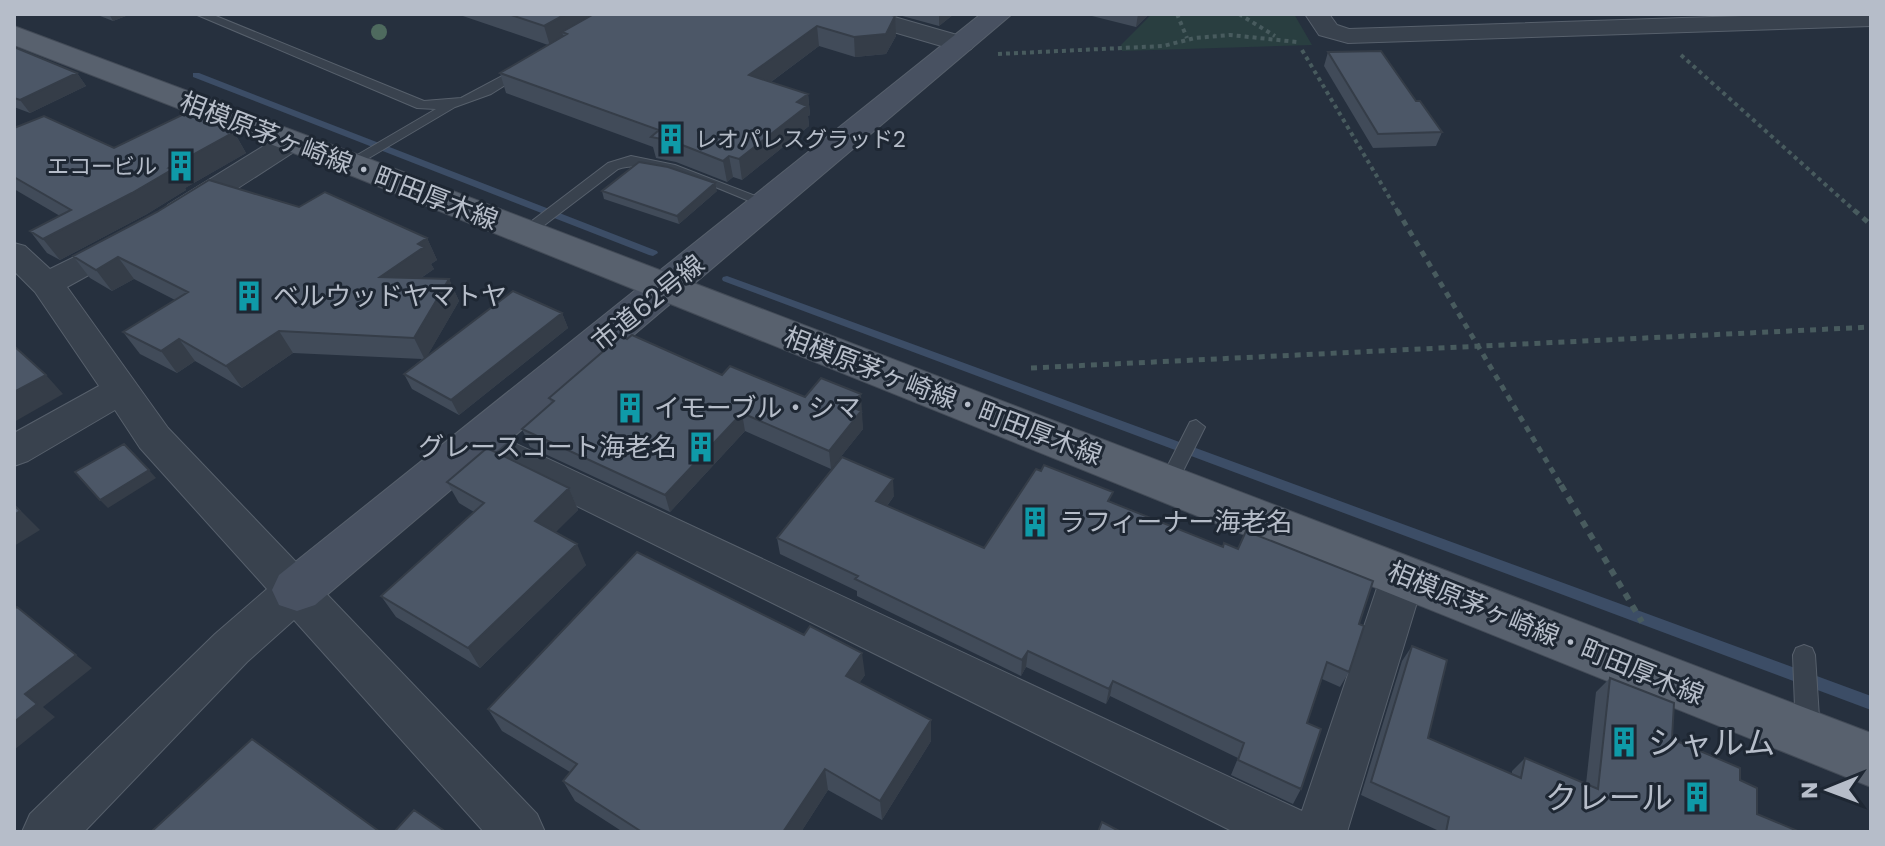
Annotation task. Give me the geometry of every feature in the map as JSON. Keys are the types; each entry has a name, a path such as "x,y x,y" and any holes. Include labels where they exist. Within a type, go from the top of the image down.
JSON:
{"main road":[{"name":"相模原茅ヶ崎線・町田厚木線","path":"14,35 290,142 362,158 536,225 667,288 1174,472 1403,576 1808,720 1871,760"}],"street":[{"path":"858,14 962,44"},
{"name":"市道62号線","path":"297,590 998,14"},
{"path":"1317,14 1328,30 1348,36 1474,23 1871,19"},
{"path":"47,284 152,227 290,142"},
{"path":"14,253 47,284 154,438 519,832"},
{"path":"14,451 121,390"},
{"path":"480,441 1289,832"},
{"path":"1321,832 1403,576"},
{"path":"48,832 231,648 297,590"}],"lane":[{"path":"201,14 422,105 450,106 470,101 538,61"},
{"path":"362,158 450,106"},
{"path":"536,225 569,200 592,194 629,171 659,176 698,190 731,190 769,204"},
{"path":"1174,472 1196,427"},
{"path":"1804,655 1808,720"}],"path":[{"path":"1177,14 1187,38"},
{"path":"1239,14 1276,37"},
{"path":"991,54 1163,46 1187,38 1276,37 1312,45"},
{"path":"1674,48 1871,225"},
{"path":"1302,49 1630,601"},
{"path":"1031,368 1871,327"}],"green space":[{"path":"1152,14 1294,14 1312,45 1122,51 1121,45"}],"building":[{"path":"508,14 566,14 544,26"},
{"path":"594,14 895,16 886,34 854,37 817,26 749,75 808,94 797,102 807,106 739,159 729,156 723,161 672,141 651,137 659,130 500,73 567,34 562,32"},
{"path":"14,47 77,73 20,100 14,98"},
{"path":"1381,51 1442,132 1378,134 1328,52"},
{"path":"188,112 234,132 169,168 173,169 132,193 43,239 30,231 71,210 14,177 14,128 44,116 114,148"},
{"path":"639,162 668,167 715,183 677,216 602,191"},
{"path":"209,180 299,207 325,192 427,238 418,244 424,247 380,277 449,279 414,338 279,331 226,366 179,339 161,351 123,332 188,292 118,257 96,270 73,256 157,212"},
{"path":"513,291 562,313 451,400 404,374"},
{"path":"632,335 722,375 730,366 805,397 821,378 861,394 850,406 861,411 829,451 742,413 665,495 522,429 554,401 549,398 621,336 627,339"},
{"path":"14,346 46,375 14,392"},
{"path":"124,444 149,470 100,500 75,472"},
{"path":"487,448 569,488 535,521 577,544 468,648 381,596 484,503 447,482"},
{"path":"842,457 893,479 876,501 984,548 1036,469 1041,471 1044,465 1113,492 1108,501 1223,547 1224,543 1238,549 1246,531 1373,581 1359,624 1364,626 1349,672 1327,662 1307,723 1321,729 1301,789 1238,760 1244,743 1113,681 1109,689 1028,651 1022,660 777,538"},
{"path":"637,552 804,635 810,626 862,653 846,676 931,720 880,801 825,769 783,832 642,832 563,781 577,764 488,709"},
{"path":"17,607 76,655 25,694 37,704 14,722 14,609"},
{"path":"1412,646 1447,660 1428,738 1521,778 1525,758 1598,789 1610,678 1674,703 1672,739 1740,768 1740,780 1757,788 1757,814 1800,832 1446,832 1449,817 1371,782"},
{"path":"252,739 380,832 151,832"},
{"path":"414,810 446,832 394,832"},
{"path":"1102,822 1121,832 1098,832"}],"waterway":[{"path":"196,75 653,253"},
{"path":"727,279 1871,703"}],"place":[{"name":"レオパレスグラッド2","path":"671,139"},
{"name":"エコービル","path":"181,166"},
{"name":"ベルウッドヤマトヤ","path":"249,296"},
{"name":"イモーブル・シマ","path":"630,408"},
{"name":"グレースコート海老名","path":"701,447"},
{"name":"ラフィーナー海老名","path":"1035,522"},
{"name":"シャルム","path":"1624,742"},
{"name":"クレール","path":"1697,797"}]}
